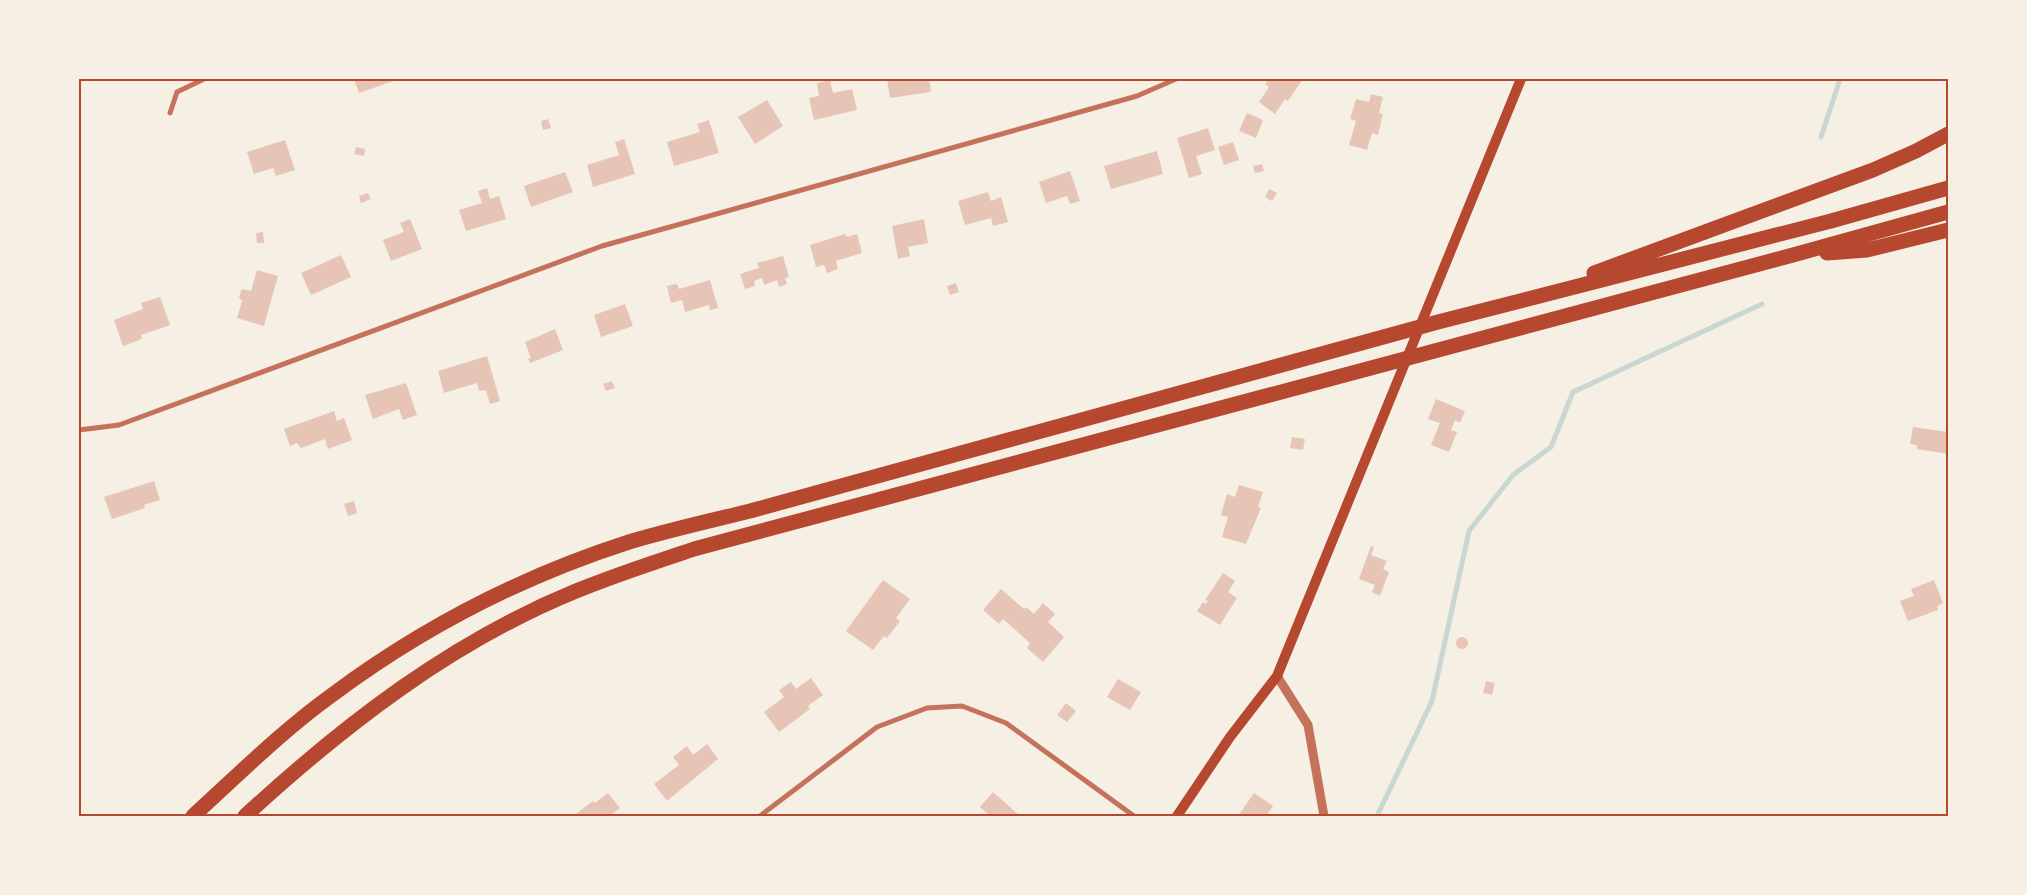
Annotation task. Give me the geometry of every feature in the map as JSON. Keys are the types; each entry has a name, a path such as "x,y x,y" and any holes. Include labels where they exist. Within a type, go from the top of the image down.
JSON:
{"highway":[{"path":"1512,303 1864,173 1916,151 1948,134"},
{"path":"192,816 291,727 332,694 433,628 481,603 567,564 630,542 690,525 750,511 1438,322 1832,221 1948,188"},
{"path":"245,816 369,710 426,671 457,651 575,591 694,549 1948,212"},
{"path":"1793,255 1867,250 1948,230"}],"main road":[{"path":"1177,816 1230,737 1277,676 1521,79"}],"street":[{"path":"170,113 177,92 204,79"},
{"path":"79,430 119,425 602,246 1137,96 1176,79"},
{"path":"1277,676 1308,725 1324,816"},
{"path":"760,816 877,727 927,708 962,706 1006,723 1134,816"}],"building":[{"path":"354,79 399,79 359,93"},
{"path":"887,79 929,79 931,92 890,98"},
{"path":"1269,79 1303,79 1288,101 1285,99 1275,114 1259,102 1269,87 1265,84"},
{"path":"830,80 833,93 852,89 857,110 814,120 809,98 819,96 817,83"},
{"path":"1371,94 1383,97 1379,113 1383,114 1378,135 1372,133 1367,150 1349,145 1356,121 1350,119 1356,99 1369,102"},
{"path":"767,100 783,126 755,144 738,117"},
{"path":"1247,113 1263,120 1256,138 1239,131"},
{"path":"548,119 551,128 543,130 541,121"},
{"path":"709,120 719,153 674,166 667,142 700,132 697,124"},
{"path":"1208,128 1215,150 1196,156 1202,174 1189,178 1177,138"},
{"path":"624,139 635,174 593,187 587,165 619,155 615,142"},
{"path":"285,140 295,170 276,176 273,168 254,174 247,152"},
{"path":"1233,142 1239,160 1224,165 1218,147"},
{"path":"356,147 365,149 364,156 354,154"},
{"path":"1157,151 1163,174 1111,189 1104,166"},
{"path":"1262,164 1264,171 1255,173 1253,166"},
{"path":"1070,171 1080,201 1070,204 1067,196 1046,203 1039,182"},
{"path":"565,172 573,192 531,207 524,186"},
{"path":"487,188 490,199 499,196 506,219 466,231 459,210 482,203 478,191"},
{"path":"1269,189 1277,193 1272,201 1265,197"},
{"path":"988,192 991,201 1001,197 1008,222 993,226 991,218 965,225 958,201"},
{"path":"368,193 371,199 361,203 359,196"},
{"path":"410,219 422,249 391,261 383,240 404,232 400,223"},
{"path":"924,219 928,243 908,247 910,256 898,259 892,226"},
{"path":"263,232 264,243 257,243 256,233"},
{"path":"845,234 847,237 857,234 862,253 836,261 838,269 827,273 824,265 816,267 810,245"},
{"path":"341,255 351,277 311,295 301,273"},
{"path":"783,256 789,277 785,278 787,284 779,287 777,280 764,285 762,278 754,281 755,286 745,289 740,274 759,268 757,263"},
{"path":"257,270 278,276 264,326 237,318 242,301 239,297 242,289 251,291"},
{"path":"710,280 718,308 710,310 709,305 685,312 682,300 671,303 667,286 677,284 679,289"},
{"path":"956,283 959,292 950,295 947,286"},
{"path":"160,297 170,325 141,335 142,339 123,346 114,320 143,309 141,303"},
{"path":"625,304 633,326 601,337 594,315"},
{"path":"555,329 563,350 530,363 528,359 531,358 525,342"},
{"path":"487,356 500,401 490,404 486,390 479,391 477,383 444,393 438,371"},
{"path":"612,381 615,388 606,391 603,384"},
{"path":"406,383 417,415 403,420 399,409 373,419 365,395"},
{"path":"1436,399 1465,411 1460,423 1455,420 1451,430 1457,432 1449,452 1431,445 1440,423 1428,419"},
{"path":"334,411 337,421 344,418 352,440 328,449 325,439 301,448 297,443 290,446 284,429"},
{"path":"1913,427 1948,432 1948,454 1917,449 1917,445 1910,444"},
{"path":"1292,437 1305,439 1303,450 1290,448"},
{"path":"154,481 160,500 144,505 145,508 112,519 104,497"},
{"path":"1239,485 1263,492 1258,507 1261,508 1246,544 1222,537 1228,517 1221,515 1227,494 1235,497"},
{"path":"354,501 357,513 348,516 344,504"},
{"path":"1371,546 1374,547 1371,555 1387,561 1383,569 1389,572 1380,596 1372,592 1375,585 1359,579"},
{"path":"1223,573 1235,581 1228,592 1237,598 1220,625 1197,611 1203,602 1206,604 1208,601 1205,600"},
{"path":"883,580 910,599 896,618 900,621 887,638 884,636 873,650 846,631"},
{"path":"1934,580 1943,603 1937,606 1938,610 1908,621 1900,601 1914,596 1911,589"},
{"path":"1001,589 1024,609 1026,607 1034,614 1043,603 1055,614 1048,622 1064,637 1043,662 1027,648 1030,643 1003,619 999,624 983,610"},
{"path":"1460,637 1464,637 1468,643 1464,649 1460,649 1456,645 1456,641"},
{"path":"811,678 823,695 808,706 810,709 779,732 764,712 784,697 779,690 791,682 796,689"},
{"path":"1118,679 1141,692 1130,710 1107,697"},
{"path":"1486,681 1495,683 1492,695 1483,693"},
{"path":"1066,703 1076,711 1067,722 1057,715"},
{"path":"707,744 718,759 667,801 654,784 679,765 673,757 687,746 693,755"},
{"path":"993,792 1020,816 990,816 980,807"},
{"path":"608,793 620,808 610,816 573,816 593,801 595,803"},
{"path":"1254,793 1273,806 1266,816 1238,816"}],"waterway":[{"path":"1821,137 1840,79"},
{"path":"1377,816 1432,701 1469,531 1513,475 1551,447 1573,392 1762,304"}]}
